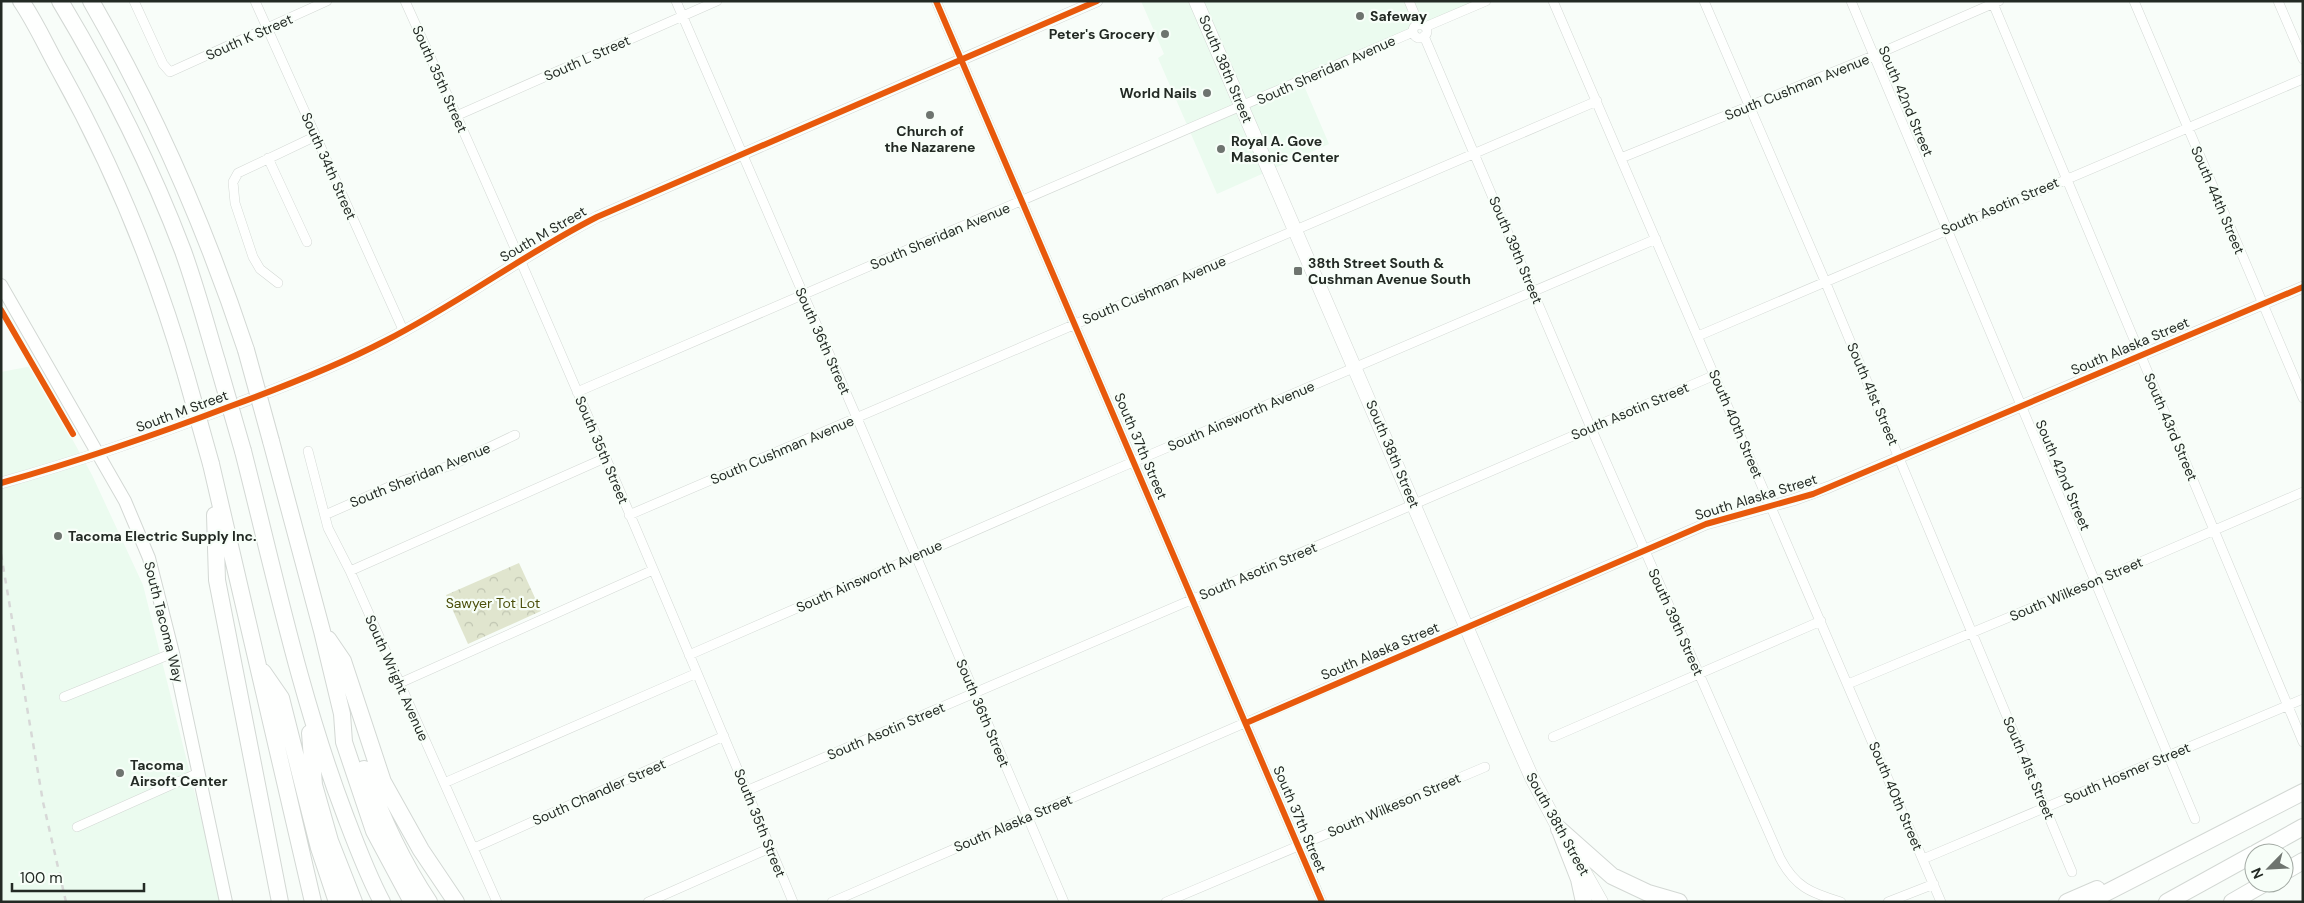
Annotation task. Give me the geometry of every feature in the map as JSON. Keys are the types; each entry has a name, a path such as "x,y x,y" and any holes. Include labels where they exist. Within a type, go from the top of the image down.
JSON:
{"highway":[{"path":"21,1 102,148 136,226 172,326 212,471 312,900"},
{"path":"60,1 112,90 136,141 183,252 243,451 308,706 336,793 360,856 382,902"},
{"path":"91,1 130,71 179,175 219,271 246,350 272,441 342,714 344,742 374,831 412,902"},
{"path":"212,471 217,580 280,902"},
{"path":"322,631 343,661 383,782 421,850 456,902"},
{"path":"257,664 281,698 319,848 337,902"},
{"path":"308,706 314,785 330,841 354,902"},
{"path":"342,714 381,815 396,848 430,902"},
{"path":"2088,902 2303,792"},
{"path":"2275,843 2303,827"},
{"path":"1559,829 1579,879 1584,902"},
{"path":"1559,829 1612,876 1648,892 1679,902"},
{"path":"2067,902 2211,839"},
{"path":"2167,902 2244,860"},
{"path":"2232,902 2248,893"}],"main road":[{"name":"South 38th Street","path":"1196,1 1532,778 1601,902"},
{"name":"South Tacoma Way","path":"1,285 125,501 149,558 173,653 226,902"}],"street":[{"name":"South K Street","path":"134,1 163,64 170,72 328,1"},
{"name":"South 34th Street","path":"255,1 404,332"},
{"name":"South 35th Street","path":"405,1 577,392 724,736 792,902"},
{"name":"South 36th Street","path":"676,1 1064,902"},
{"name":"South L Street","path":"456,116 717,1"},
{"name":"South 37th Street","path":"936,1 1322,902"},
{"name":"South M Street","path":"1,484 99,455 293,383 356,356 404,332 520,261 597,217 1097,1"},
{"name":"South 39th Street","path":"1409,1 1591,428 1766,828 1789,873 1797,884 1841,902"},
{"name":"South Sheridan Avenue","path":"577,392 1486,1"},
{"name":"South 40th Street","path":"1553,1 1942,902"},
{"name":"South 41st Street","path":"1704,1 1899,456 2072,872"},
{"name":"South 42nd Street","path":"1851,1 1945,229 2195,819"},
{"name":"South 44th Street","path":"2134,1 2303,398"},
{"path":"2278,1 2303,59"},
{"name":"South Cushman Avenue","path":"1621,158 1873,56 1995,2"},
{"name":"South 43rd Street","path":"1995,2 2303,742"},
{"name":"South Asotin Street","path":"1698,336 1945,229 2303,79"},
{"name":"South Cushman Avenue","path":"629,515 1596,101"},
{"path":"278,283 260,269 253,257 235,203 233,190 235,178 238,173 316,136"},
{"path":"268,158 307,242"},
{"name":"South Ainsworth Avenue","path":"689,655 1656,239"},
{"name":"South Alaska Street","path":"832,902 1466,627 1716,521 1813,494 1899,456 2303,287"},
{"name":"South Asotin Street","path":"746,790 1715,375"},
{"name":"South Sheridan Avenue","path":"325,515 402,481 452,465 515,436"},
{"name":"South Wright Avenue","path":"308,451 328,528 350,571 497,902"},
{"path":"350,571 605,458"},
{"name":"South Wilkeson Street","path":"1848,684 2094,582 2303,492"},
{"path":"400,683 653,570"},
{"path":"1552,737 1821,621"},
{"path":"64,696 173,653"},
{"path":"444,783 697,673"},
{"name":"South Hosmer Street","path":"1923,858 2303,700"},
{"name":"South Chandler Street","path":"474,848 724,736"},
{"name":"South Wilkeson Street","path":"1166,902 1485,767"},
{"path":"77,827 198,773"},
{"path":"648,902 770,848"},
{"path":"1888,902 1934,884"}],"shaded area":[{"path":"1141,1 1486,1 1302,81 1329,144 1217,194 1158,58 1164,54"},
{"path":"32,366 92,475 143,585 222,902 1,902 1,372"}],"green space":[{"name":"Sawyer Tot Lot","path":"519,563 541,611 468,644 446,595"}],"railway":[{"path":"1,554 43,802 66,902"}],"cycle path":[{"path":"936,1 1322,902"},
{"path":"1,483 59,466 202,417 328,368 412,327 543,247 597,217 1097,1"},
{"path":"1246,723 1706,524 1813,494 2303,287"},
{"path":"1,310 73,434"}],"place":[{"name":"Safeway","path":"1360,16"},
{"name":"Peter's Grocery","path":"1165,34"},
{"name":"World Nails","path":"1207,93"},
{"name":"Church of the Nazarene","path":"930,115"},
{"name":"Royal A. Gove Masonic Center","path":"1221,149"},
{"name":"38th Street South & Cushman Avenue South","path":"1298,271"},
{"name":"Tacoma Electric Supply Inc.","path":"58,536"},
{"name":"Tacoma Airsoft Center","path":"120,773"}]}
